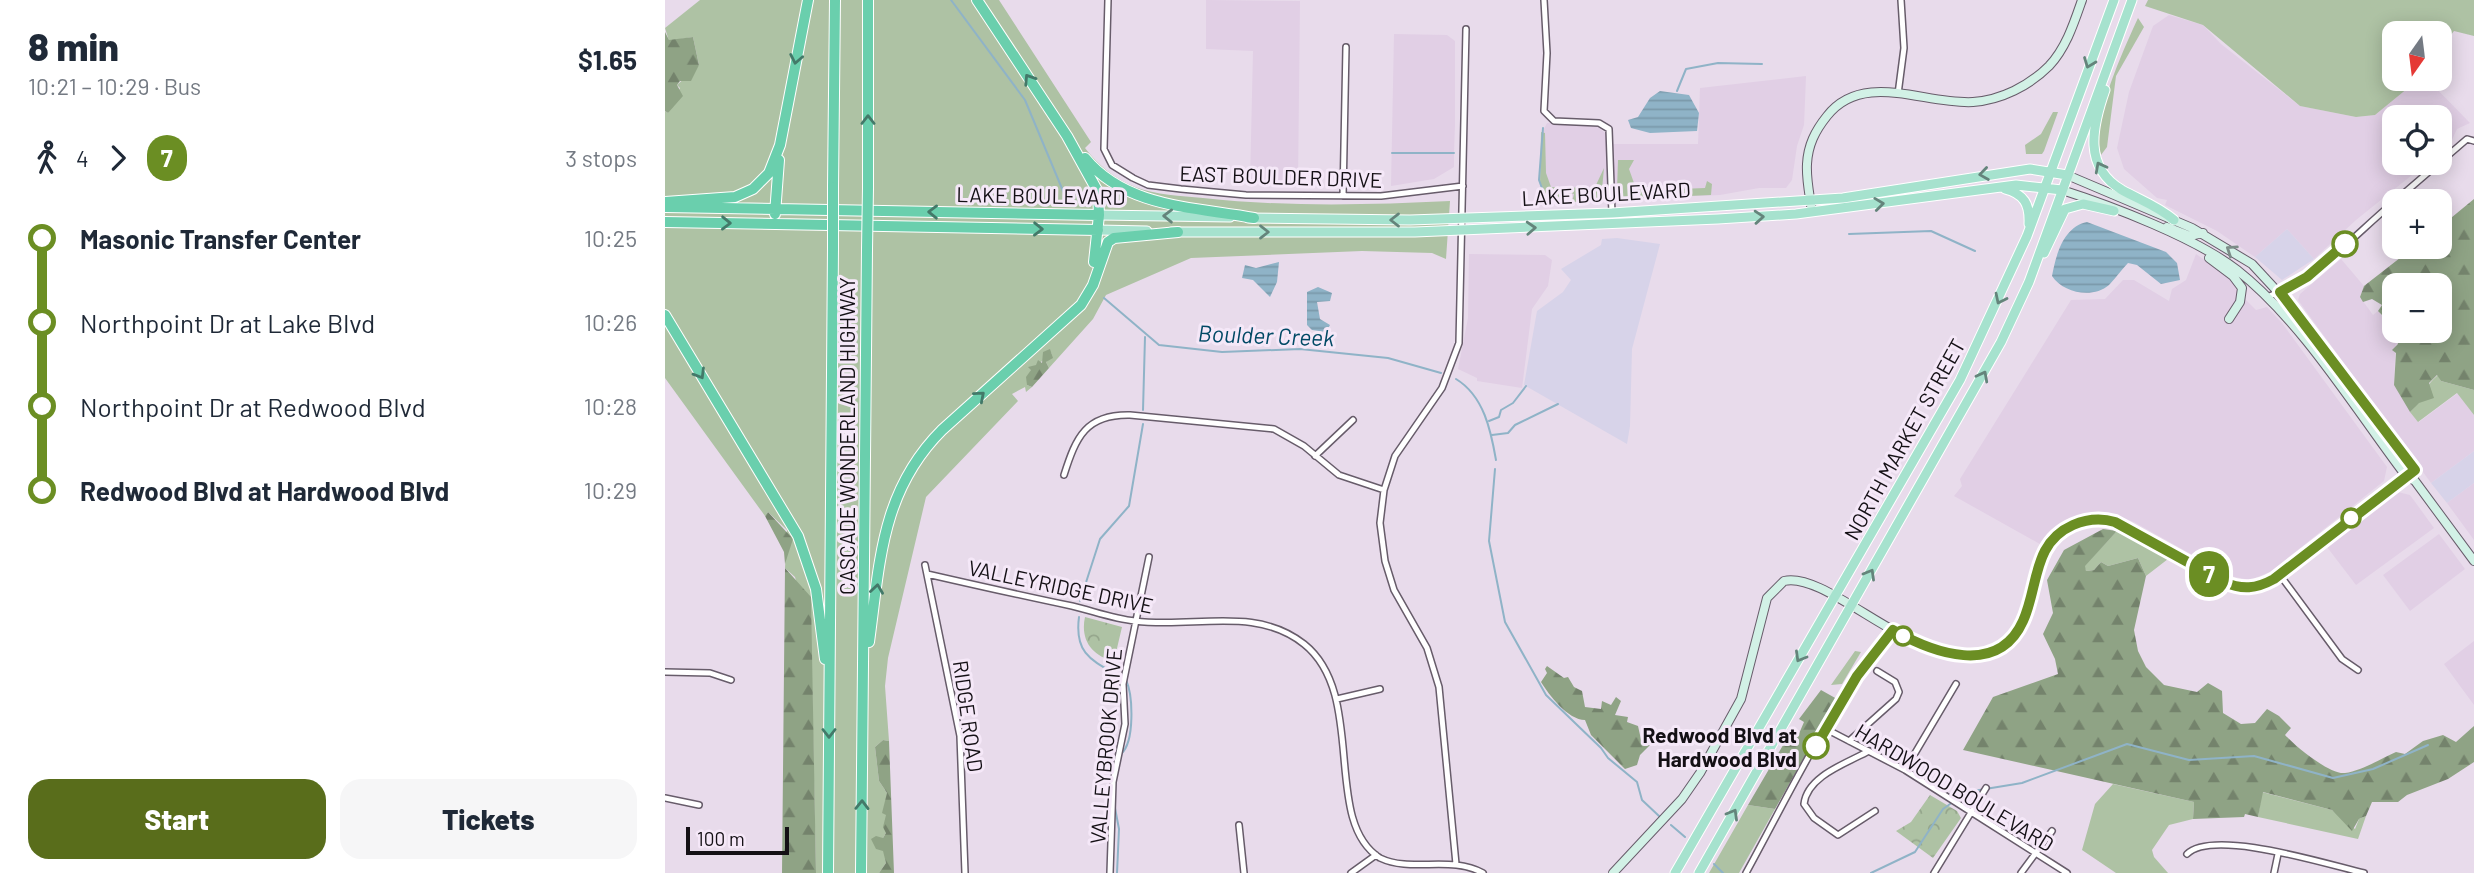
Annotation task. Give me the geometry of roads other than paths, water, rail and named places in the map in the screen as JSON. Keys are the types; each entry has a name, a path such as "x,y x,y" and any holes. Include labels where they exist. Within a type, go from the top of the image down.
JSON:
{"highway":[{"path":"788,224 778,218 774,210 780,145 808,0"},
{"name":"CASCADE WONDERLAND HIGHWAY","path":"828,873 835,0"},
{"name":"CASCADE WONDERLAND HIGHWAY","path":"861,873 868,0"},
{"path":"978,0 1067,136 1098,192 1098,230 1087,296"},
{"path":"1067,136 1097,172 1130,193 1153,201 1254,218"},
{"path":"665,202 727,198 745,193 769,173 780,145"},
{"name":"LAKE BOULEVARD","path":"665,207 1099,215"},
{"name":"LAKE BOULEVARD","path":"665,222 1098,230"},
{"path":"863,681 884,536 893,502 907,475 942,430 1070,317 1087,296 1108,242 1114,238 1178,232"},
{"path":"665,315 804,549 816,589 829,694"}],"main road":[{"path":"1812,212 1807,171 1809,149 1816,130 1831,111 1857,94 1876,91 1969,102 1997,97 2019,89 2044,71 2060,52 2082,0"},
{"name":"NORTH MARKET STREET","path":"1675,873 1960,380 2027,236 2114,0"},
{"path":"2133,0 2132,15 2095,124 2094,153 2099,169 2114,185 2160,208 2174,219"},
{"name":"NORTH MARKET STREET","path":"1699,873 1982,377 2029,282 2133,0"},
{"name":"LAKE BOULEVARD","path":"1099,215 1463,219 1612,213 1811,201 1985,173 2036,168 2067,175 2174,219 2203,233 2252,264 2280,292 2415,470"},
{"name":"LAKE BOULEVARD","path":"1098,230 1463,230 1611,224 1812,212 2000,188 2046,186 2134,218 2204,250 2234,268 2267,296 2474,561"},
{"path":"2000,188 2020,194 2025,199 2029,209 2027,236"},
{"path":"2029,282 2065,209 2083,204 2114,211"},
{"path":"2134,218 2147,219 2190,236 2203,233"},
{"path":"2204,250 2242,288 2240,302 2229,319"},
{"path":"2301,337 2311,342 2329,363 2334,362"},
{"path":"2331,377 2338,377 2357,393"},
{"path":"2352,405 2361,409 2378,429 2386,431"},
{"path":"1613,873 1682,799 1705,764 1741,699 1766,601 1771,591 1784,582 1799,580 1893,630 1952,656 1974,657 1993,651 2015,636 2023,621 2046,547 2062,532 2087,521 2106,520 2122,525 2236,587 2254,587 2280,575 2415,470"},
{"path":"2414,481 2415,470"}],"street":[{"name":"EAST BOULDER DRIVE","path":"1108,0 1104,145 1106,158 1120,171 1153,186 1239,194 1389,196 1463,186"},
{"path":"1544,0 1547,53 1544,111 1554,121 1598,123 1609,129 1611,224"},
{"path":"1898,94 1904,48 1901,0"},
{"path":"1456,864 1439,688 1427,648 1399,604 1385,561 1380,523 1384,490 1399,450 1442,388 1452,367 1461,325 1466,29"},
{"path":"1343,196 1346,47"},
{"path":"2410,189 2467,139 2474,141"},
{"path":"2267,296 2307,277 2382,213"},
{"path":"1063,475 1076,441 1083,431 1099,419 1120,415 1274,429 1304,446 1339,475 1384,490"},
{"path":"1315,456 1353,419"},
{"name":"VALLEYBROOK DRIVE","path":"1109,873 1113,782 1124,739 1123,684 1149,556"},
{"name":"RIDGE ROAD","path":"925,565 960,736 965,873"},
{"name":"VALLEYRIDGE DRIVE","path":"927,574 1134,621 1231,620 1273,626 1311,650 1327,674 1337,699 1353,820 1360,838 1376,855"},
{"path":"2280,575 2342,659 2355,668"},
{"path":"1746,873 1857,676 1893,630"},
{"path":"665,671 710,673 731,680"},
{"path":"1849,741 1896,699 1899,692 1895,682 1877,671"},
{"path":"1905,770 1956,684"},
{"path":"1337,699 1380,689"},
{"name":"HARDWOOD BOULEVARD","path":"1826,730 1905,770 2067,873"},
{"path":"1869,751 1816,781 1805,795 1804,804 1814,818 1838,835 1875,811"},
{"path":"1934,873 1986,788"},
{"path":"665,798 699,805"},
{"path":"1239,825 1244,873"},
{"path":"2023,871 2052,831"},
{"path":"2187,854 2195,848 2216,844 2278,854 2364,873"},
{"path":"2274,873 2278,854"},
{"path":"1351,873 1376,855 1407,867 1456,864 1483,873"}],"water":[{"path":"1660,91 1689,95 1699,113 1697,131 1650,133 1631,128 1628,120 1638,117 1650,98"},
{"path":"2087,222 2166,252 2177,263 2180,280 2161,284 2137,265 2128,263 2109,285 2095,292 2079,292 2063,287 2052,276 2059,251 2066,236"},
{"path":"1279,262 1277,282 1270,297 1253,280 1242,278 1245,265 1256,268"},
{"path":"1318,287 1332,293 1330,301 1317,302 1320,319 1330,325 1326,332 1312,330 1307,325 1307,292"}],"waterway":[{"name":"Boulder Creek","path":"951,0 1025,100 1068,203"},
{"path":"1677,91 1686,69 1718,63 1762,64"},
{"path":"1543,128 1539,180 1543,191"},
{"path":"1392,153 1454,153"},
{"path":"1849,234 1931,231 1975,251"},
{"name":"Boulder Creek","path":"1104,298 1159,345 1222,352 1300,349 1388,358 1441,373"},
{"path":"1143,410 1145,337"},
{"name":"Boulder Creek","path":"1456,379 1466,386 1480,404 1489,426 1496,460"},
{"path":"1489,421 1499,417 1501,410 1513,403 1526,386"},
{"path":"1492,435 1508,433 1515,425 1558,404"},
{"path":"1080,601 1100,539 1129,506 1143,424"},
{"name":"Boulder Creek","path":"1495,469 1489,541 1505,622 1546,695 1608,758 1637,782 1642,800 1659,816"},
{"path":"1079,617 1078,630 1083,648 1094,661 1121,677"},
{"path":"1121,754 1126,748 1131,729 1130,696 1126,680"},
{"path":"1871,873 1915,852 1943,809 1967,792 2022,783 2127,744 2189,760 2254,756 2333,778 2373,769 2428,745"},
{"path":"1111,785 1114,760"},
{"path":"1115,808 1119,829 1117,873"},
{"name":"Boulder Creek","path":"1671,825 1685,837"},
{"name":"Boulder Creek","path":"1714,864 1723,873"}],"place":[{"name":"Redwood Blvd at Hardwood Blvd","path":"1816,746"}]}
